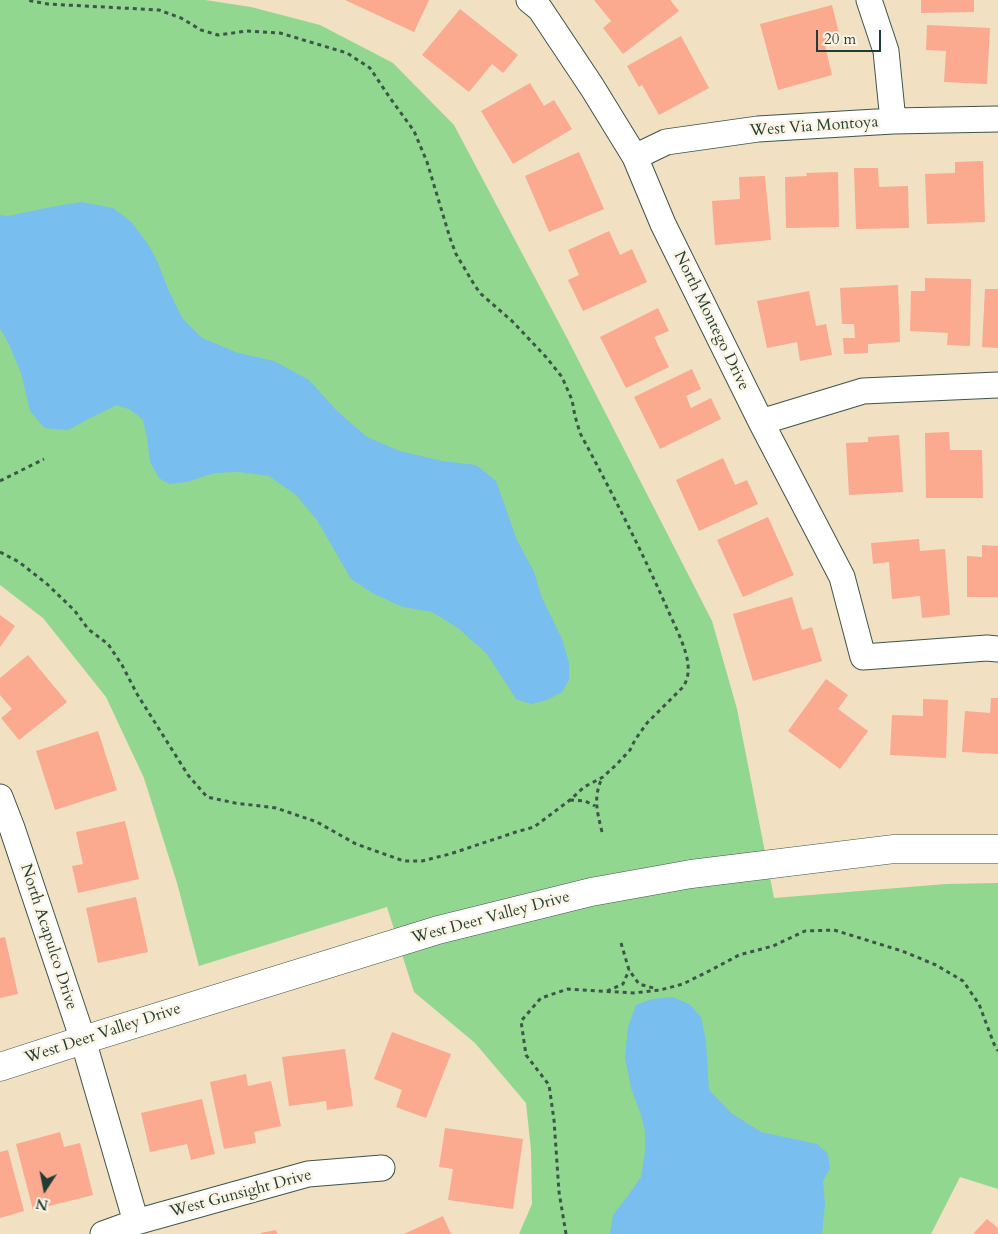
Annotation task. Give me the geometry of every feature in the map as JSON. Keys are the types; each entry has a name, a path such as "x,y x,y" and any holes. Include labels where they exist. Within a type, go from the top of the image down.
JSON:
{"street":[{"name":"North Montego Drive","path":"529,0 540,9 592,87 635,157 663,224 761,422 842,577 863,657 988,648 998,649"},
{"path":"869,0 886,51 893,122"},
{"name":"West Via Montoya","path":"635,157 666,142 758,129 998,119"},
{"path":"761,422 863,391 998,385"},
{"name":"North Acapulco Drive","path":"0,797 82,1040 136,1222"},
{"name":"West Deer Valley Drive","path":"0,1067 438,930 591,892 691,874 894,849 998,849"},
{"name":"West Gunsight Drive","path":"103,1234 136,1222 308,1174 382,1168"}],"path":[{"path":"0,552 19,562 47,584 75,611 88,629 108,644 188,775 207,797 235,803 276,808 317,822 356,844 404,861 422,862 534,827 584,787 603,777 630,750 647,723 683,687 687,677 688,666 686,656 674,624 643,554 580,433 572,400 562,377 518,327 481,294 475,286 456,254 427,162 414,130 370,68 347,53 280,33 247,31 218,35 201,30 182,18 159,10 48,4 27,0"},
{"path":"0,481 44,459"},
{"path":"602,832 596,806 597,790 603,777"},
{"path":"570,800 585,801 596,806"},
{"path":"566,1234 559,1192 554,1120 548,1086 526,1055 521,1021 541,998 568,989 633,993 660,990 683,984 740,955 773,946 805,932 834,930 902,951 936,965 963,981 979,1004 998,1051"},
{"path":"622,943 629,970 639,984 660,990"},
{"path":"604,992 623,984 629,970"}],"green space":[{"path":"0,0 205,0 251,7 320,25 393,63 454,125 567,338 712,621 737,709 774,898 946,884 998,883 998,1189 960,1177 931,1234 519,1234 532,1204 531,1150 526,1103 475,1043 414,992 387,907 199,966 177,883 144,778 106,697 43,618 0,585"}],"water":[{"path":"81,202 113,208 131,222 148,244 182,318 202,338 238,353 274,361 309,380 338,412 367,437 400,451 442,461 476,465 496,481 517,540 534,572 542,598 562,639 569,663 569,680 562,692 547,700 531,704 516,699 487,654 458,628 432,612 403,607 374,594 351,579 317,520 296,495 269,476 239,472 214,473 187,482 169,484 159,478 150,462 143,420 131,410 117,405 68,430 45,428 30,411 21,373 7,340 0,329 0,215 8,216"},
{"path":"673,997 689,1004 701,1017 706,1041 709,1090 731,1113 761,1132 817,1144 828,1154 830,1168 823,1181 825,1204 822,1234 610,1234 613,1215 641,1177 645,1152 645,1131 631,1088 625,1058 628,1027 636,1005 652,999"}],"building":[{"path":"345,0 429,0 414,32"},
{"path":"594,0 670,0 679,11 623,54 603,28 611,21"},
{"path":"921,0 974,0 974,12 921,13"},
{"path":"832,5 840,37 824,41 832,75 778,90 760,24"},
{"path":"460,9 518,55 503,73 492,64 469,92 422,55"},
{"path":"927,25 990,28 987,84 944,82 946,51 926,50"},
{"path":"681,36 709,88 659,115 642,85 639,87 627,66"},
{"path":"530,83 544,106 554,100 572,129 513,164 481,111"},
{"path":"579,152 604,209 549,232 525,176"},
{"path":"983,161 985,222 927,224 925,174 955,173 955,162"},
{"path":"854,168 878,168 879,187 908,186 909,228 856,229"},
{"path":"838,172 839,227 786,228 785,177 807,176 806,173"},
{"path":"765,176 771,240 715,245 712,201 740,199 739,177"},
{"path":"609,231 620,255 632,249 647,282 583,311 568,280 579,275 568,250"},
{"path":"925,278 971,279 970,346 947,345 948,333 910,331 911,291 925,291"},
{"path":"898,285 900,342 868,344 868,353 844,354 843,338 855,338 854,324 842,324 840,288"},
{"path":"985,289 998,289 998,348 982,347"},
{"path":"809,291 816,326 826,324 832,355 800,361 797,342 767,348 757,301"},
{"path":"658,308 669,331 654,337 669,367 626,388 600,337"},
{"path":"692,369 701,389 686,396 691,408 711,398 721,419 660,449 634,397"},
{"path":"949,432 950,450 982,450 983,498 926,498 925,433"},
{"path":"899,435 903,492 849,495 846,443 868,442 868,437"},
{"path":"723,458 735,485 747,480 758,504 699,531 676,480"},
{"path":"768,517 794,575 743,597 717,540"},
{"path":"919,539 920,551 945,549 950,615 922,618 920,596 892,599 889,562 873,564 871,543"},
{"path":"982,545 998,546 998,597 967,597 967,556 982,557"},
{"path":"792,597 802,630 812,627 822,661 753,681 733,614"},
{"path":"0,615 15,626 0,647"},
{"path":"28,655 67,702 19,740 1,718 12,709 0,695 0,678"},
{"path":"826,679 848,695 838,709 868,731 840,769 788,731"},
{"path":"991,698 998,698 998,754 962,752 965,711 990,713"},
{"path":"923,699 948,700 946,758 890,755 892,715 923,716"},
{"path":"98,731 117,790 55,810 36,751"},
{"path":"125,821 139,879 78,893 72,866 83,864 76,832"},
{"path":"136,897 148,952 98,963 86,908"},
{"path":"5,937 18,994 0,998 0,938"},
{"path":"392,1032 451,1054 426,1118 396,1107 402,1090 374,1079"},
{"path":"345,1049 353,1106 327,1110 326,1101 289,1106 282,1057"},
{"path":"246,1074 248,1086 271,1081 281,1126 254,1132 256,1143 224,1149 210,1082"},
{"path":"202,1099 215,1154 191,1160 187,1144 150,1152 141,1113"},
{"path":"445,1128 523,1139 513,1209 448,1200 453,1169 439,1167"},
{"path":"60,1132 64,1147 80,1143 93,1195 33,1210 16,1144"},
{"path":"8,1150 24,1211 0,1218 0,1152"},
{"path":"443,1216 451,1234 404,1234"},
{"path":"987,1219 998,1228 998,1234 973,1234"},
{"path":"276,1230 277,1234 261,1234 261,1233"}]}
